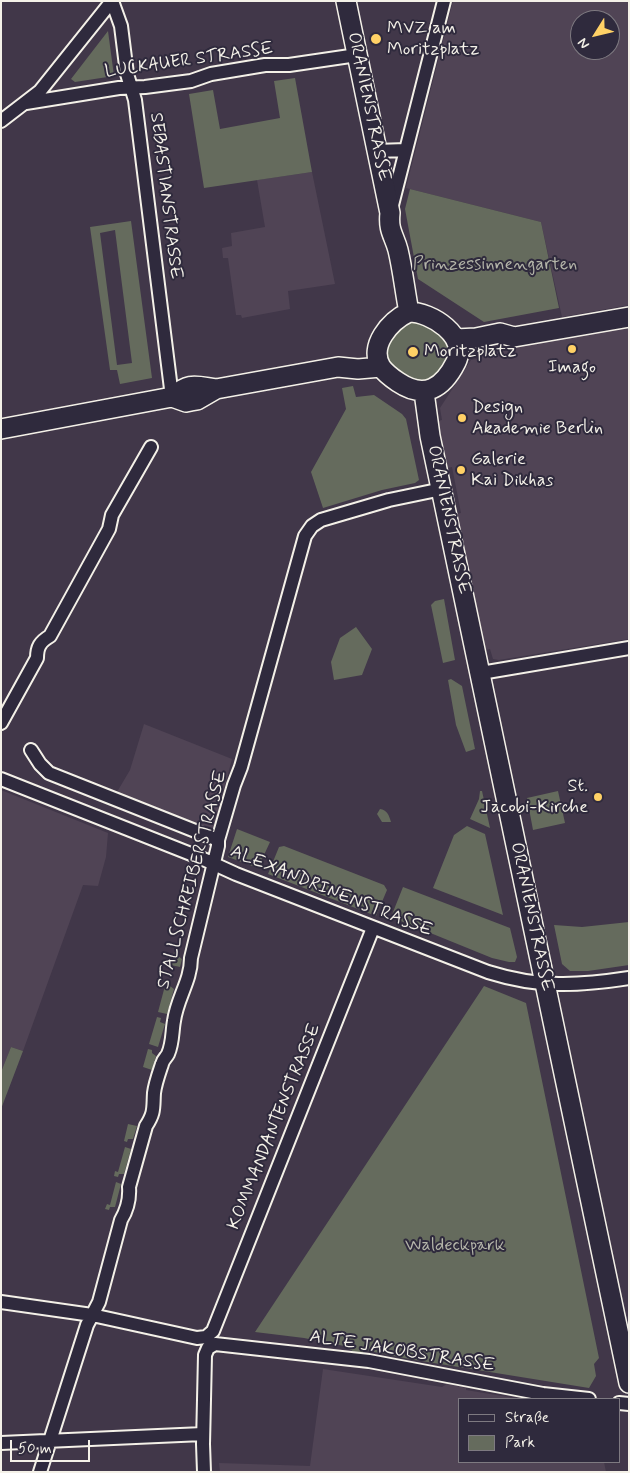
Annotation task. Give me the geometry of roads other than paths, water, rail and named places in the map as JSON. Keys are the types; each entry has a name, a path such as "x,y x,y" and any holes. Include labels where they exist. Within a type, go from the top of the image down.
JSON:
{"main road":[{"name":"ORANIENSTRASSE","path":"346,1 390,213 390,232 397,249 409,312"},
{"path":"409,312 416,312 431,318 454,334 457,347 445,380 424,392 412,390 389,376 379,358 380,340 393,322 409,312"},
{"path":"457,347 476,338 500,333 514,337 629,317"},
{"path":"1,429 172,397 184,388 194,386 216,389 338,367 355,358 379,358"},
{"name":"ORANIENSTRASSE","path":"424,392 426,413 629,1383"}],"street":[{"path":"1,121 40,91 112,1"},
{"name":"SEBASTIANSTRASSE","path":"112,1 122,26 128,74 138,119 172,397"},
{"path":"390,213 444,1"},
{"name":"LUCKAUER STRASSE","path":"26,103 111,89 191,81 211,74 265,65 289,66 356,55"},
{"path":"376,151 406,150"},
{"path":"1,723 37,658 37,649 42,640 50,636 109,529 112,515 151,447"},
{"name":"STALLSCHREIBERSTRASSE","path":"40,1472 87,1325 99,1302 120,1224 128,1204 129,1188 146,1126 151,1118 155,1104 154,1094 163,1060 168,1054 175,1030 174,1019 189,976 191,958 214,865 218,840 241,767 307,531 321,520 390,500 442,489"},
{"path":"481,673 629,648"},
{"name":"ALEXANDRINENSTRASSE","path":"31,750 40,764 49,773 218,840"},
{"name":"ALEXANDRINENSTRASSE","path":"1,778 201,858 214,865 488,972 516,980 546,984 592,984 629,978"},
{"name":"KOMMANDANTENSTRASSE","path":"204,1472 205,1355 208,1342 373,928"},
{"name":"ALTE JAKOBSTRASSE","path":"1,1302 92,1315 220,1344 350,1359 543,1394 580,1398"},
{"path":"1,1443 203,1434"}],"place":[{"name":"MVZ am Moritzplatz","path":"376,39"},
{"name":"Imago","path":"572,349"},
{"name":"Moritzplatz","path":"413,352"},
{"name":"Design Akademie Berlin","path":"462,418"},
{"name":"Galerie Kai Dikhas","path":"461,470"},
{"name":"St. Jacobi-Kirche","path":"598,797"}],"park label":[{"name":"Prinzessinnengarten","path":"495,265"},
{"name":"Waldeckpark","path":"455,1246"}]}
